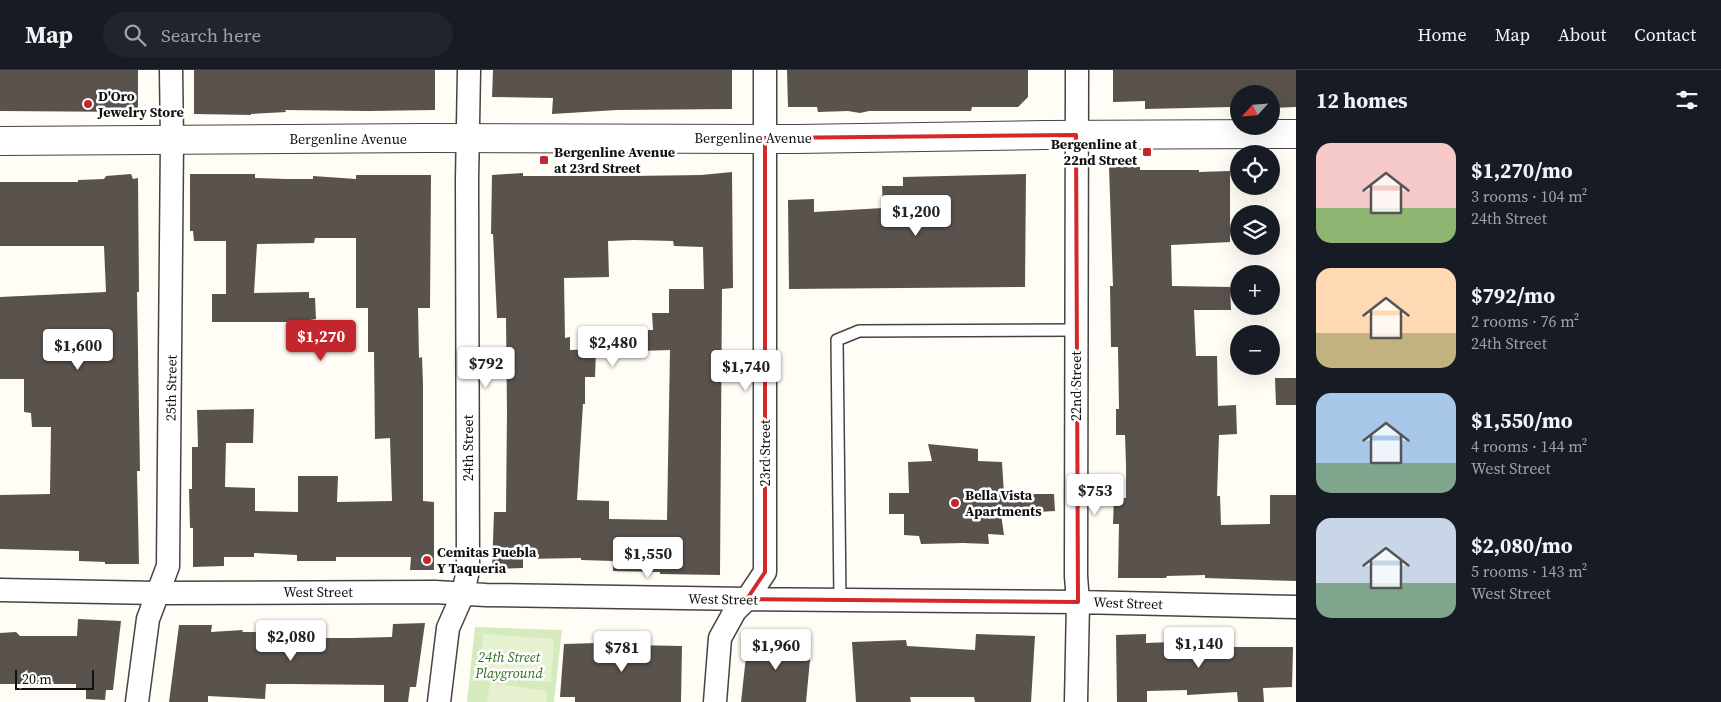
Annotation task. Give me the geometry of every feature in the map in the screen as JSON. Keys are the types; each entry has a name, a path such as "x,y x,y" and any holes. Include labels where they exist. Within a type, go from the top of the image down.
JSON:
{"street":[{"name":"25th Street","path":"137,702 148,619 168,566 171,70"},
{"name":"24th Street","path":"439,702 448,628 463,594 468,570 469,70"},
{"name":"23rd Street","path":"714,702 720,638 735,611 747,599 765,572 765,70"},
{"name":"22nd Street","path":"1076,702 1078,602 1076,576 1077,70"},
{"name":"Bergenline Avenue","path":"0,141 1296,134"},
{"name":"West Street","path":"0,590 157,593 434,592 747,599 1078,602 1296,607"}],"lane":[{"path":"840,600 838,340 859,331 1076,330"}],"highlighted area":[{"path":"1076,135 1078,602 747,599 765,572 765,138"}],"green space":[{"name":"24th Street Playground","path":"475,627 562,630 554,702 467,702"},
{"path":"483,634 554,639 551,682 480,677"},
{"path":"490,683 547,691 546,702 487,702"}],"building":[{"path":"0,70 138,70 138,112 0,111"},
{"path":"194,70 435,70 435,110 285,110 286,112 251,115 194,114"},
{"path":"493,70 732,70 732,109 617,110 552,114 553,98 492,97"},
{"path":"787,70 1028,70 1028,97 1018,107 972,107 971,111 818,112 817,107 788,107"},
{"path":"1113,70 1296,70 1296,107 1280,108 1280,85 1230,85 1230,107 1145,109 1145,101 1113,102"},
{"path":"1109,167 1140,167 1140,170 1199,170 1199,172 1230,171 1230,242 1171,245 1172,286 1230,287 1230,310 1194,310 1196,356 1217,356 1218,406 1236,405 1237,434 1219,435 1217,496 1220,496 1221,525 1270,524 1270,495 1296,495 1296,581 1205,578 1205,575 1167,576 1166,578 1118,578 1119,524 1113,524 1114,498 1126,498 1126,465 1125,435 1116,435 1116,409 1119,409 1118,347 1111,347 1110,286 1113,286"},
{"path":"732,172 733,288 722,289 720,575 613,571 613,561 581,560 581,558 523,559 523,568 492,569 494,512 506,512 507,412 506,318 497,318 493,234 491,234 492,175 523,173 523,176 701,175","holes":["608,241 673,241 674,246 703,247 704,289 669,289 669,313 652,313 653,330 639,330 639,351 670,350 667,520 609,519 609,501 577,500 583,404 585,404 585,377 595,377 596,349 570,350 570,337 565,338 564,278 609,277"]},
{"path":"131,174 133,179 138,178 139,292 137,292 140,471 137,471 139,564 105,564 105,562 79,561 79,551 0,549 0,495 50,494 51,427 32,427 31,413 24,412 24,379 0,379 0,297 106,292 104,246 0,246 0,182 78,182 78,180 104,179 106,176"},
{"path":"190,174 255,174 255,178 287,179 313,179 313,176 356,179 356,175 431,175 430,308 418,308 419,358 422,357 423,385 423,501 434,502 434,570 410,570 411,557 336,557 336,561 297,561 297,555 254,553 254,557 224,557 224,566 193,567 193,528 190,528 189,489 192,489 192,447 198,447 197,410 254,409 253,443 226,443 225,487 255,488 255,511 298,512 298,476 338,476 337,502 392,501 390,438 375,439 374,352 368,352 368,308 356,308 356,238 315,238 314,243 257,244 254,293 309,292 309,298 315,298 316,319 310,320 310,322 212,322 212,294 226,294 226,241 194,241 193,231 190,231"},
{"path":"1026,174 1025,287 789,289 788,200 814,199 814,212 883,208 882,186 903,186 903,177"},
{"path":"1275,378 1296,378 1296,405 1276,405"},
{"name":"Bella Vista Apartments","path":"928,444 978,449 978,461 1002,462 1004,494 1054,494 1055,511 1001,514 1004,535 988,534 989,544 921,544 919,536 904,535 904,514 889,514 889,493 909,493 908,462 932,461"},
{"path":"78,619 121,621 113,690 106,690 105,700 86,699 86,689 76,689 76,684 0,684 0,633 16,632 20,636 77,636"},
{"path":"425,623 416,687 410,687 408,702 384,702 384,685 266,684 265,699 208,696 208,702 169,702 179,625 212,625 211,632 243,630 242,632 314,635 314,638 353,638 392,637 393,624"},
{"path":"976,634 1035,636 1031,702 975,702 974,697 910,697 911,702 856,702 852,642 906,640 907,646 975,650"},
{"path":"1146,634 1146,643 1173,642 1173,645 1219,647 1293,647 1292,687 1263,688 1264,702 1238,702 1237,692 1187,695 1187,690 1147,691 1147,702 1117,702 1116,635"},
{"path":"772,635 796,637 796,645 811,649 806,702 741,702 748,638 772,642"},
{"path":"632,642 633,645 682,646 681,702 575,702 575,697 560,697 564,644"}],"place":[{"name":"D'Oro Jewelry Store","path":"88,104"},
{"name":"Bergenline at 22nd Street","path":"1147,152"},
{"name":"Bergenline Avenue at 23rd Street","path":"544,160"},
{"name":"Bella Vista Apartments","path":"955,503"},
{"name":"Cemitas Puebla Y Taqueria","path":"427,560"}]}
